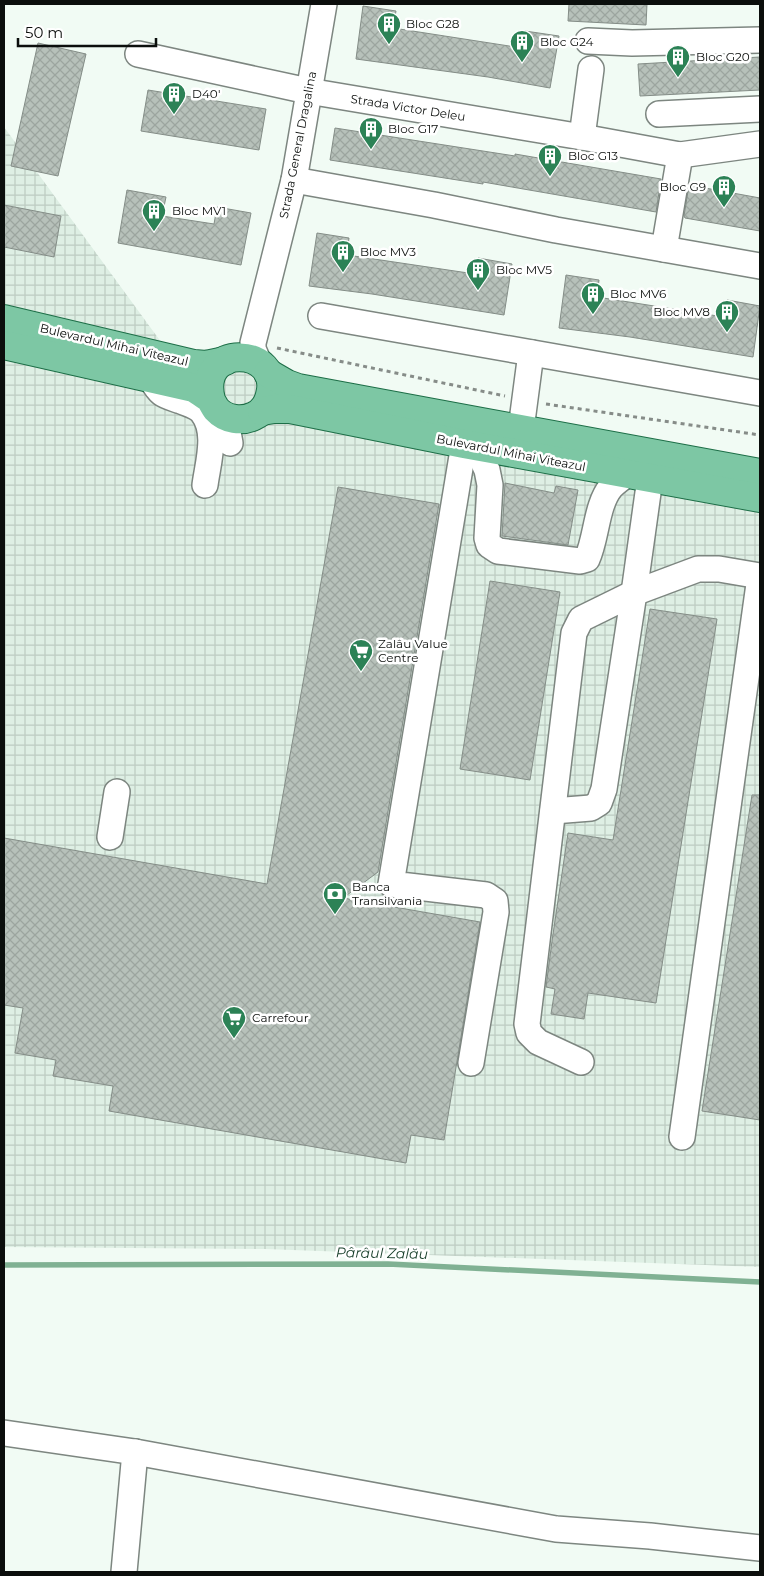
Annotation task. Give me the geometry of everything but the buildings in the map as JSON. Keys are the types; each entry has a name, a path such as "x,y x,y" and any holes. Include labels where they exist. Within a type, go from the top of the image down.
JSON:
{"main road":[{"name":"Bulevardul Mihai Viteazul","path":"4,319 194,364 206,365 248,359 287,384 298,388 522,428 643,469 760,498"},
{"name":"Bulevardul Mihai Viteazul","path":"4,345 194,388 234,419 274,408 470,445 643,469 760,473"},
{"path":"215,406 209,392 209,382 217,366 248,359 271,382 271,393 268,402 255,414"}],"street":[{"name":"Strada General Dragalina","path":"248,359 294,180 324,4"},
{"path":"588,41 632,43 760,40"},
{"name":"Strada Victor Deleu","path":"138,54 308,91 582,136 680,155 760,144"},
{"path":"582,136 591,69"},
{"path":"659,114 760,109"},
{"path":"664,249 680,155"},
{"path":"294,180 760,266"},
{"path":"322,316 760,393"},
{"path":"522,428 531,353"},
{"path":"152,379 162,394 193,406 201,411 207,421 211,444 205,485"},
{"path":"470,445 487,470 490,485 488,538 489,545 498,550 580,561 587,559 604,500 612,487 643,469"},
{"path":"470,445 391,884 486,896 495,901 496,912 471,1063"},
{"path":"553,811 591,808 600,803 604,790 634,593 643,469"},
{"path":"581,1062 538,1042 529,1033 526,1024 574,633 581,619 634,593 698,569 719,569 760,576 682,1136"},
{"path":"110,837 117,792"},
{"path":"4,1433 135,1452 556,1529 650,1536 760,1548"},
{"path":"124,1572 135,1452"}],"shaded area":[{"path":"4,127 172,357 760,469 760,1267 265,1249 4,1247"}],"waterway":[{"name":"Pârâul Zalău","path":"4,1265 388,1264 760,1282"}],"place":[{"name":"Bloc G28","path":"389,45"},
{"name":"Bloc G24","path":"522,63"},
{"name":"Bloc G20","path":"678,78"},
{"name":"D40'","path":"174,115"},
{"name":"Bloc G17","path":"371,150"},
{"name":"Bloc G13","path":"550,177"},
{"name":"Bloc G9","path":"724,208"},
{"name":"Bloc MV1","path":"154,232"},
{"name":"Bloc MV3","path":"343,273"},
{"name":"Bloc MV5","path":"478,291"},
{"name":"Bloc MV6","path":"593,315"},
{"name":"Bloc MV8","path":"727,333"},
{"name":"Zalău Value Centre","path":"361,672"},
{"name":"Banca Transilvania","path":"335,915"},
{"name":"Carrefour","path":"234,1039"}]}
